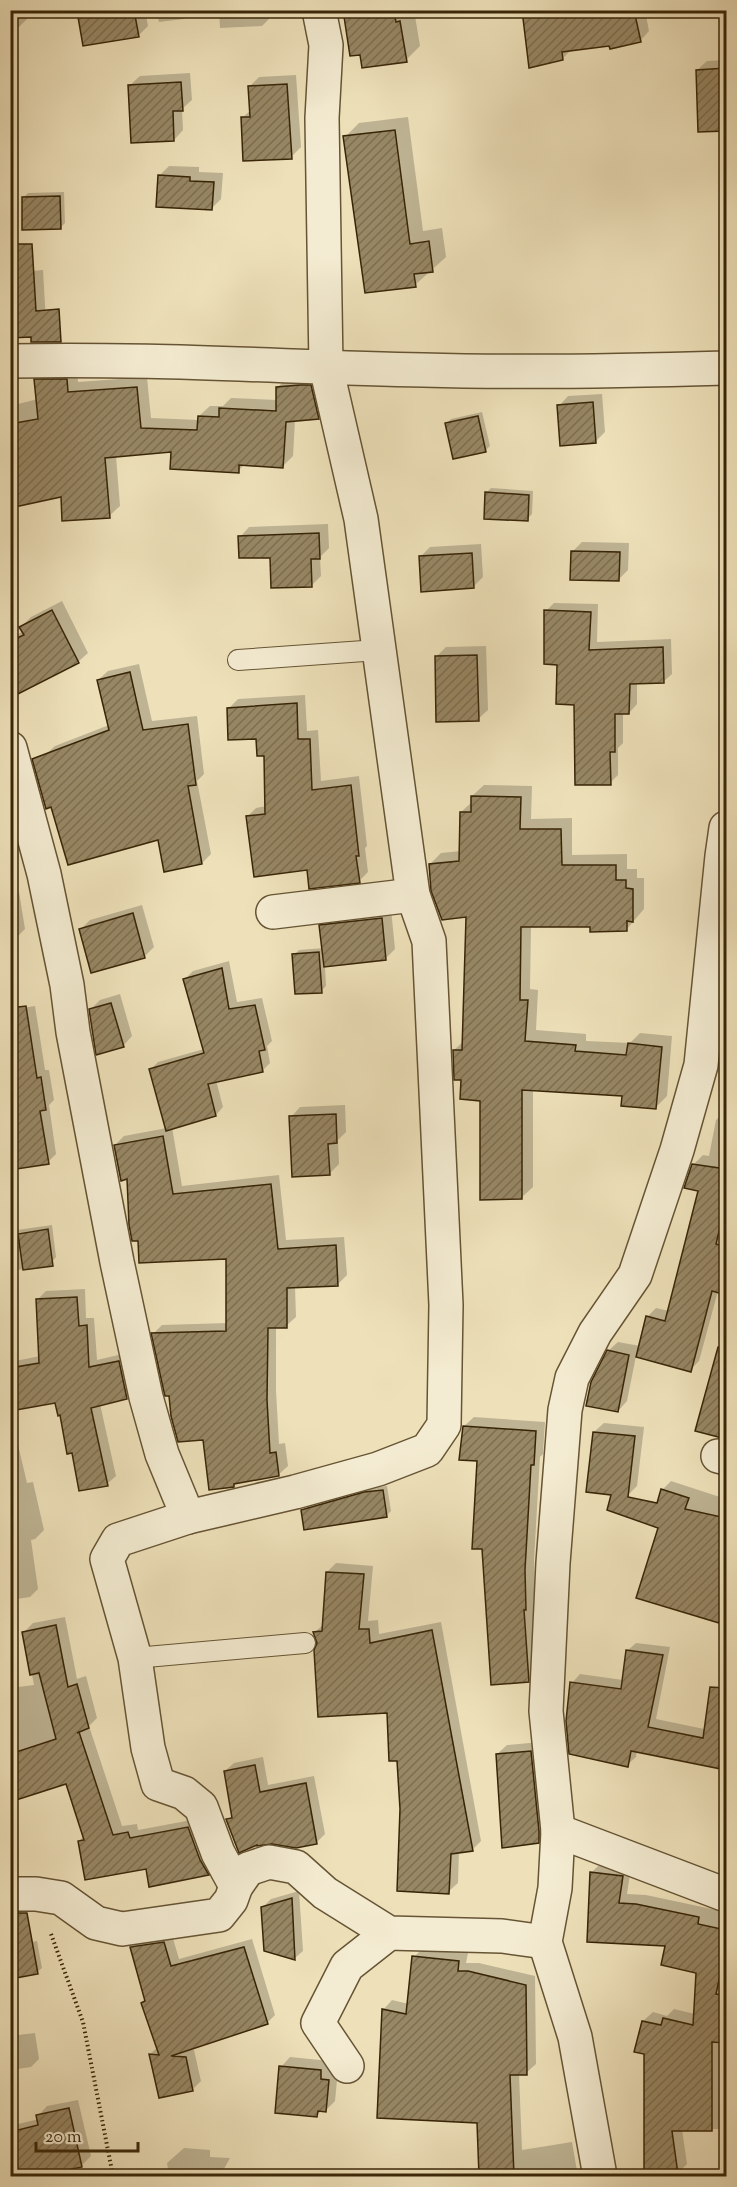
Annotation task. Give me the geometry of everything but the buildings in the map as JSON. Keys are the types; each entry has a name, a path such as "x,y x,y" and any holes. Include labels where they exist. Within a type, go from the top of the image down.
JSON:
{"street":[{"path":"236,1886 218,1853 201,1807 184,1793 158,1784 148,1748 135,1658 107,1559 118,1540 188,1517 295,1492 378,1468 427,1450 444,1425 446,1305 429,940 413,895 361,519 326,367 322,118 326,45 319,10"},
{"path":"10,361 73,360 424,370 603,371 726,368"},
{"path":"10,748 44,874 67,985 73,1032 112,1239 146,1397 162,1454 188,1517"},
{"path":"600,2176 575,2037 545,1942 555,1888 558,1831 546,1711 553,1563 565,1410 572,1378 595,1333 635,1275 677,1150 701,1065 726,828"},
{"path":"273,912 413,895"},
{"path":"558,1831 726,1895"},
{"path":"23,1894 61,1898 96,1923 122,1929 219,1916 231,1900 236,1886 248,1869 269,1862 296,1867 325,1893 389,1933 502,1936 545,1942"},
{"path":"347,2066 318,2023 347,1966 389,1933"}],"lane":[{"path":"238,660 378,650"},
{"path":"135,1658 305,1643"}],"path":[{"path":"23,1894 83,2022 113,2176"}]}
